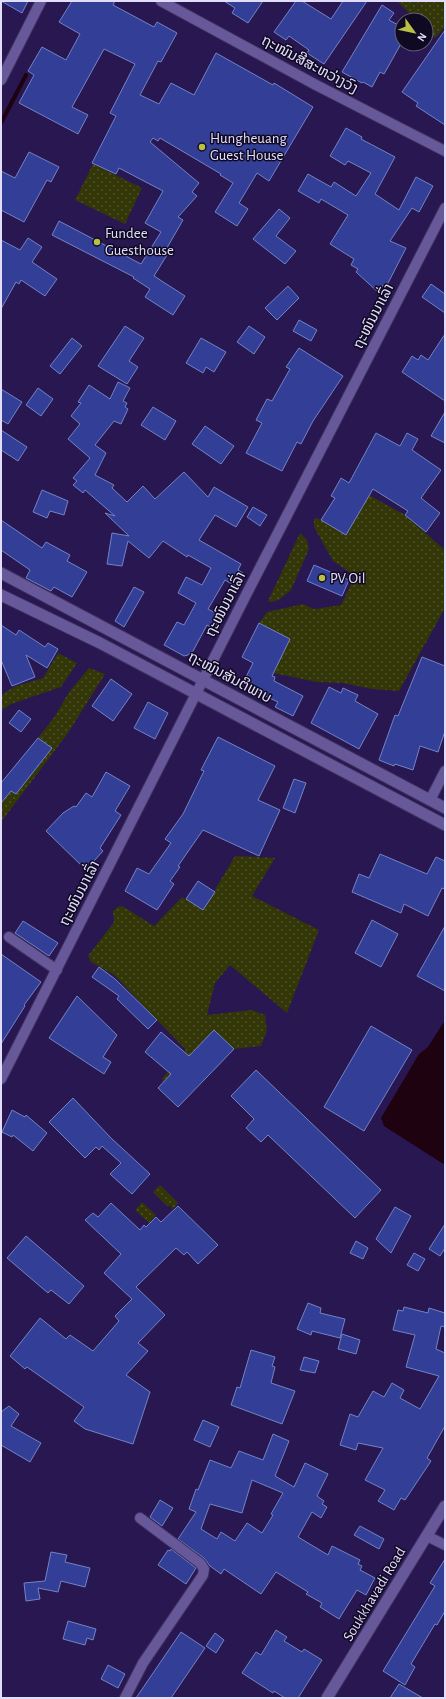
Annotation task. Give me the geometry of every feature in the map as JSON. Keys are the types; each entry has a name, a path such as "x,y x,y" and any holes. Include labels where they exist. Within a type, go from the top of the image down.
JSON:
{"street":[{"path":"1,80 41,1"},
{"name":"ຖະໜົນສີສະຫວ່າງວົງ","path":"162,1 316,85 445,151"},
{"name":"ຖະໜົນນາເລົ່າ","path":"1,1079 203,679 445,208"},
{"name":"ຖະໜົນສັນຕິພາບ","path":"1,573 445,808"},
{"name":"ຖະໜົນສັນຕິພາບ","path":"1,595 100,643 445,825"},
{"path":"430,800 445,771"},
{"path":"9,938 57,970"},
{"name":"Soukkhavadi Road","path":"327,1698 445,1506"},
{"path":"125,1698 143,1663 203,1575 204,1569 200,1562 140,1518"},
{"path":"427,1536 445,1545"}],"green space":[{"path":"397,1 445,1 445,27 435,38 434,12 408,12"},
{"path":"93,164 142,188 125,224 75,200"},
{"path":"369,495 405,515 445,550 445,608 399,691 372,689 343,683 317,682 273,673 290,639 259,623 267,612 303,604 314,609 341,605 355,576 333,561 314,527 314,519 316,518 321,520"},
{"path":"300,533 307,540 309,549 291,590 279,600 271,602 268,601"},
{"path":"58,653 77,663 61,687 11,704 1,711 1,695 16,686 43,678"},
{"path":"89,668 105,674 68,733 1,822 1,803 11,791 1,783 16,794 28,778 14,767 26,754 40,764 52,748 38,738 55,716 69,692"},
{"path":"235,856 275,858 252,896 319,930 287,1013 230,965 215,983 207,1015 252,1010 265,1015 267,1031 261,1046 234,1049 214,1030 163,1082 162,1079 186,1050 114,975 91,962 88,956 114,922 113,911 119,906 124,907 154,926 182,897 203,910"},
{"path":"160,1185 178,1203 172,1210 171,1205 168,1207 153,1192"},
{"path":"142,1202 156,1215 149,1223 135,1210"}],"shaded area":[{"path":"445,1020 445,1165 384,1126 381,1118 419,1054 428,1047"}],"building":[{"path":"1,1 28,1 22,13"},
{"path":"72,1 115,1 113,5 154,27 157,22 177,33 161,62 158,61 140,95 159,104 171,83 194,95 216,53 273,85 274,83 313,107 269,181 257,173 239,203 248,209 237,226 215,212 233,183 220,175 221,174 160,138 158,141 153,138 150,142 199,183 192,192 197,196 178,217 183,220 164,253 167,255 154,276 185,296 173,315 145,297 150,289 133,278 134,277 52,235 59,221 141,264 161,232 145,223 163,191 119,168 116,174 92,163 116,116 110,113 135,64 104,49 72,107 88,115 78,134 19,103 34,75 28,71 42,47 66,60 80,34 59,22"},
{"path":"224,1 263,1 248,23 232,13 235,8"},
{"path":"296,1 302,1 331,19 343,1 367,1 324,64 307,53 309,50 289,36 286,40 274,32"},
{"path":"382,5 394,13 389,20 394,23 394,52 396,52 384,74 380,72 372,87 342,72"},
{"path":"445,30 445,125 416,106 418,103 402,92 430,52 434,52 434,46"},
{"path":"346,128 362,137 361,139 395,157 375,194 399,210 416,177 433,186 419,212 412,208 390,241 406,248 386,287 383,285 379,293 356,272 358,269 351,265 354,259 330,244 348,215 321,199 319,203 298,191 308,174 331,187 334,182 356,196 371,173 348,161 345,165 330,156"},
{"path":"29,152 59,167 51,182 47,180 24,222 1,210 1,171 15,178"},
{"path":"279,209 290,218 276,236 296,251 285,264 253,239"},
{"path":"28,238 42,247 32,262 57,279 45,296 21,280 19,284 16,282 1,309 1,240 20,250"},
{"path":"431,284 445,294 445,313 422,297"},
{"path":"288,286 299,298 277,320 265,308"},
{"path":"299,320 317,330 311,341 293,331"},
{"path":"125,326 144,338 129,361 138,367 127,384 98,366"},
{"path":"249,326 265,337 254,354 237,342"},
{"path":"445,334 445,401 402,372 412,356 418,360 421,355 428,360"},
{"path":"72,338 82,346 60,374 50,366"},
{"path":"201,338 226,352 214,372 206,367 203,373 186,363"},
{"path":"299,348 343,376 313,421 301,444 297,442 282,471 246,453 262,423 256,420 267,399 272,401 290,369 286,367"},
{"path":"118,382 130,388 123,401 127,403 125,407 128,409 121,424 114,421 95,445 106,453 95,475 114,485 112,488 127,502 143,486 155,499 184,472 208,497 214,487 248,507 236,527 215,515 199,540 241,564 238,570 243,573 235,586 225,580 208,609 221,616 214,629 207,625 193,651 184,656 164,645 177,622 184,625 196,603 178,593 186,577 202,585 211,568 188,555 187,557 163,541 149,558 128,541 122,566 107,564 112,533 129,536 105,513 115,516 85,490 83,493 73,485 77,481 73,478 90,458 68,439 80,424 71,416 81,403 78,402 89,385 110,399"},
{"path":"38,388 53,399 41,416 26,405"},
{"path":"1,389 22,402 8,424 1,420"},
{"path":"153,407 176,421 165,440 141,425"},
{"path":"445,412 445,443 431,436"},
{"path":"205,426 234,446 221,464 192,444"},
{"path":"1,430 27,447 18,461 1,450"},
{"path":"376,433 400,446 407,433 418,439 412,450 441,470 421,498 440,513 426,532 405,515 408,511 373,489 346,535 321,520 335,498 331,496 341,478 349,483"},
{"path":"42,490 68,501 64,515 50,511 47,518 33,512"},
{"path":"253,507 267,515 260,526 247,517"},
{"path":"1,520 42,548 46,542 70,555 67,561 87,572 72,597 54,587 51,591 26,578 30,570 1,550"},
{"path":"314,565 349,580 342,596 307,581"},
{"path":"134,587 144,592 124,627 115,621"},
{"path":"259,623 290,639 272,676 275,677 274,681 303,696 293,716 275,707 278,702 246,687 245,679 253,663 242,657"},
{"path":"1,625 16,635 19,630 45,647 48,643 58,649 47,668 26,655 35,677 12,686 1,660"},
{"path":"422,657 445,666 445,731 438,752 420,746 413,770 395,764 394,766 379,760 395,715 398,716"},
{"path":"111,679 132,694 113,721 92,706"},
{"path":"329,687 341,693 343,688 358,695 355,701 378,714 359,749 311,723"},
{"path":"148,702 168,713 155,739 134,728"},
{"path":"19,710 31,719 21,732 9,723"},
{"path":"218,737 275,766 258,800 280,810 259,856 203,830 178,866 180,867 170,881 174,884 157,910 125,891 137,868 149,874 171,843 165,839 183,814 204,771 201,770"},
{"path":"38,738 52,748 16,794 11,791 1,803 1,783"},
{"path":"106,772 130,786 115,811 121,815 100,848 103,851 86,870 46,831 63,813 74,806 76,807 86,793 92,797"},
{"path":"294,779 306,783 295,813 283,808"},
{"path":"380,854 427,874 436,857 445,861 445,889 442,888 428,916 404,904 401,913 352,892 359,874 369,878"},
{"path":"198,881 215,892 203,910 186,899"},
{"path":"372,920 398,934 381,967 355,953"},
{"path":"23,921 58,943 49,956 15,933"},
{"path":"445,926 445,991 417,976"},
{"path":"1,954 41,982 24,1005 25,1006 1,1044"},
{"path":"99,967 115,979 157,1020 148,1029 117,999 119,996 92,977"},
{"path":"77,996 117,1035 103,1057 111,1062 104,1074 49,1038"},
{"path":"371,1026 412,1050 364,1131 324,1107"},
{"path":"214,1030 234,1049 178,1107 158,1088 171,1074 145,1052 161,1032 189,1056"},
{"path":"256,1070 381,1190 355,1218 268,1135 261,1142 246,1128 254,1119 231,1096"},
{"path":"73,1098 111,1138 150,1174 132,1194 110,1174 121,1163 102,1146 99,1150 96,1147 85,1158 49,1122"},
{"path":"12,1110 25,1117 26,1115 47,1133 33,1151 13,1135 12,1137 2,1132"},
{"path":"111,1203 140,1230 144,1225 146,1227 156,1217 161,1222 178,1206 218,1245 198,1264 187,1252 184,1255 176,1248 136,1287 165,1315 138,1343 148,1351 126,1375 150,1392 133,1444 85,1429 74,1421 84,1407 27,1367 25,1369 10,1356 40,1318 66,1339 70,1335 93,1351 119,1321 115,1316 132,1299 104,1273 121,1254 85,1220 93,1213 98,1217"},
{"path":"395,1207 411,1216 391,1253 376,1239"},
{"path":"445,1224 445,1248 440,1256 429,1249"},
{"path":"26,1236 84,1286 69,1304 51,1290 48,1293 7,1258"},
{"path":"356,1241 368,1248 363,1259 350,1253"},
{"path":"414,1253 425,1259 418,1271 407,1265"},
{"path":"308,1303 321,1308 320,1313 345,1319 340,1338 312,1331 311,1335 297,1329"},
{"path":"404,1307 428,1313 429,1308 445,1313 445,1327 441,1326 436,1349 445,1353 445,1426 427,1458 431,1461 405,1500 401,1498 394,1510 378,1501 385,1490 365,1480 383,1448 358,1443 356,1450 340,1445 350,1414 358,1417 373,1391 384,1397 392,1383 404,1390 400,1398 420,1409 439,1376 406,1367 415,1335 393,1330 398,1310 403,1311"},
{"path":"342,1334 360,1340 356,1354 338,1349"},
{"path":"251,1350 275,1357 272,1366 275,1367 271,1383 295,1391 282,1424 231,1405 237,1387 240,1388"},
{"path":"304,1357 319,1361 315,1373 300,1370"},
{"path":"9,1406 19,1414 11,1426 41,1443 30,1462 1,1445 1,1412"},
{"path":"203,1420 219,1427 210,1447 194,1440"},
{"path":"273,1434 289,1441 275,1476 294,1487 305,1463 328,1474 317,1496 324,1501 322,1504 327,1507 321,1518 312,1512 298,1537 328,1555 332,1546 360,1560 358,1564 362,1566 360,1570 375,1578 366,1595 357,1590 339,1619 320,1607 322,1603 306,1594 308,1592 276,1572 261,1594 224,1569 221,1574 210,1566 204,1558 178,1539 196,1512 189,1509 196,1489 198,1490 210,1460 231,1468 239,1451 263,1460","holes":["252,1480 283,1493 271,1514 273,1515 262,1533 247,1523 235,1541 221,1532 217,1539 201,1529 210,1504 242,1513"]},
{"path":"160,1500 173,1508 162,1526 150,1517"},
{"path":"360,1526 384,1539 379,1549 354,1535"},
{"path":"171,1549 196,1568 186,1584 158,1565 168,1550 170,1551"},
{"path":"51,1552 67,1555 65,1562 90,1568 85,1587 61,1581 58,1592 38,1588 40,1599 26,1601 24,1583 45,1581"},
{"path":"445,1559 445,1611 437,1625 435,1624 411,1664 415,1667 405,1685 383,1671 435,1586 430,1583"},
{"path":"68,1621 96,1629 93,1640 87,1638 85,1645 63,1639"},
{"path":"276,1630 287,1637 284,1641 302,1652 304,1649 322,1660 298,1698 285,1698 274,1691 273,1693 242,1673 256,1652 261,1655"},
{"path":"181,1632 205,1648 171,1698 136,1698"},
{"path":"215,1633 224,1640 216,1653 206,1646"},
{"path":"108,1665 125,1674 118,1688 101,1679"},
{"path":"399,1684 423,1698 390,1698"}],"waterway":[{"path":"1,123 26,75"}],"place":[{"name":"Hungheuang Guest House","path":"202,147"},
{"name":"Fundee Guesthouse","path":"97,242"},
{"name":"PV Oil","path":"322,578"}]}
